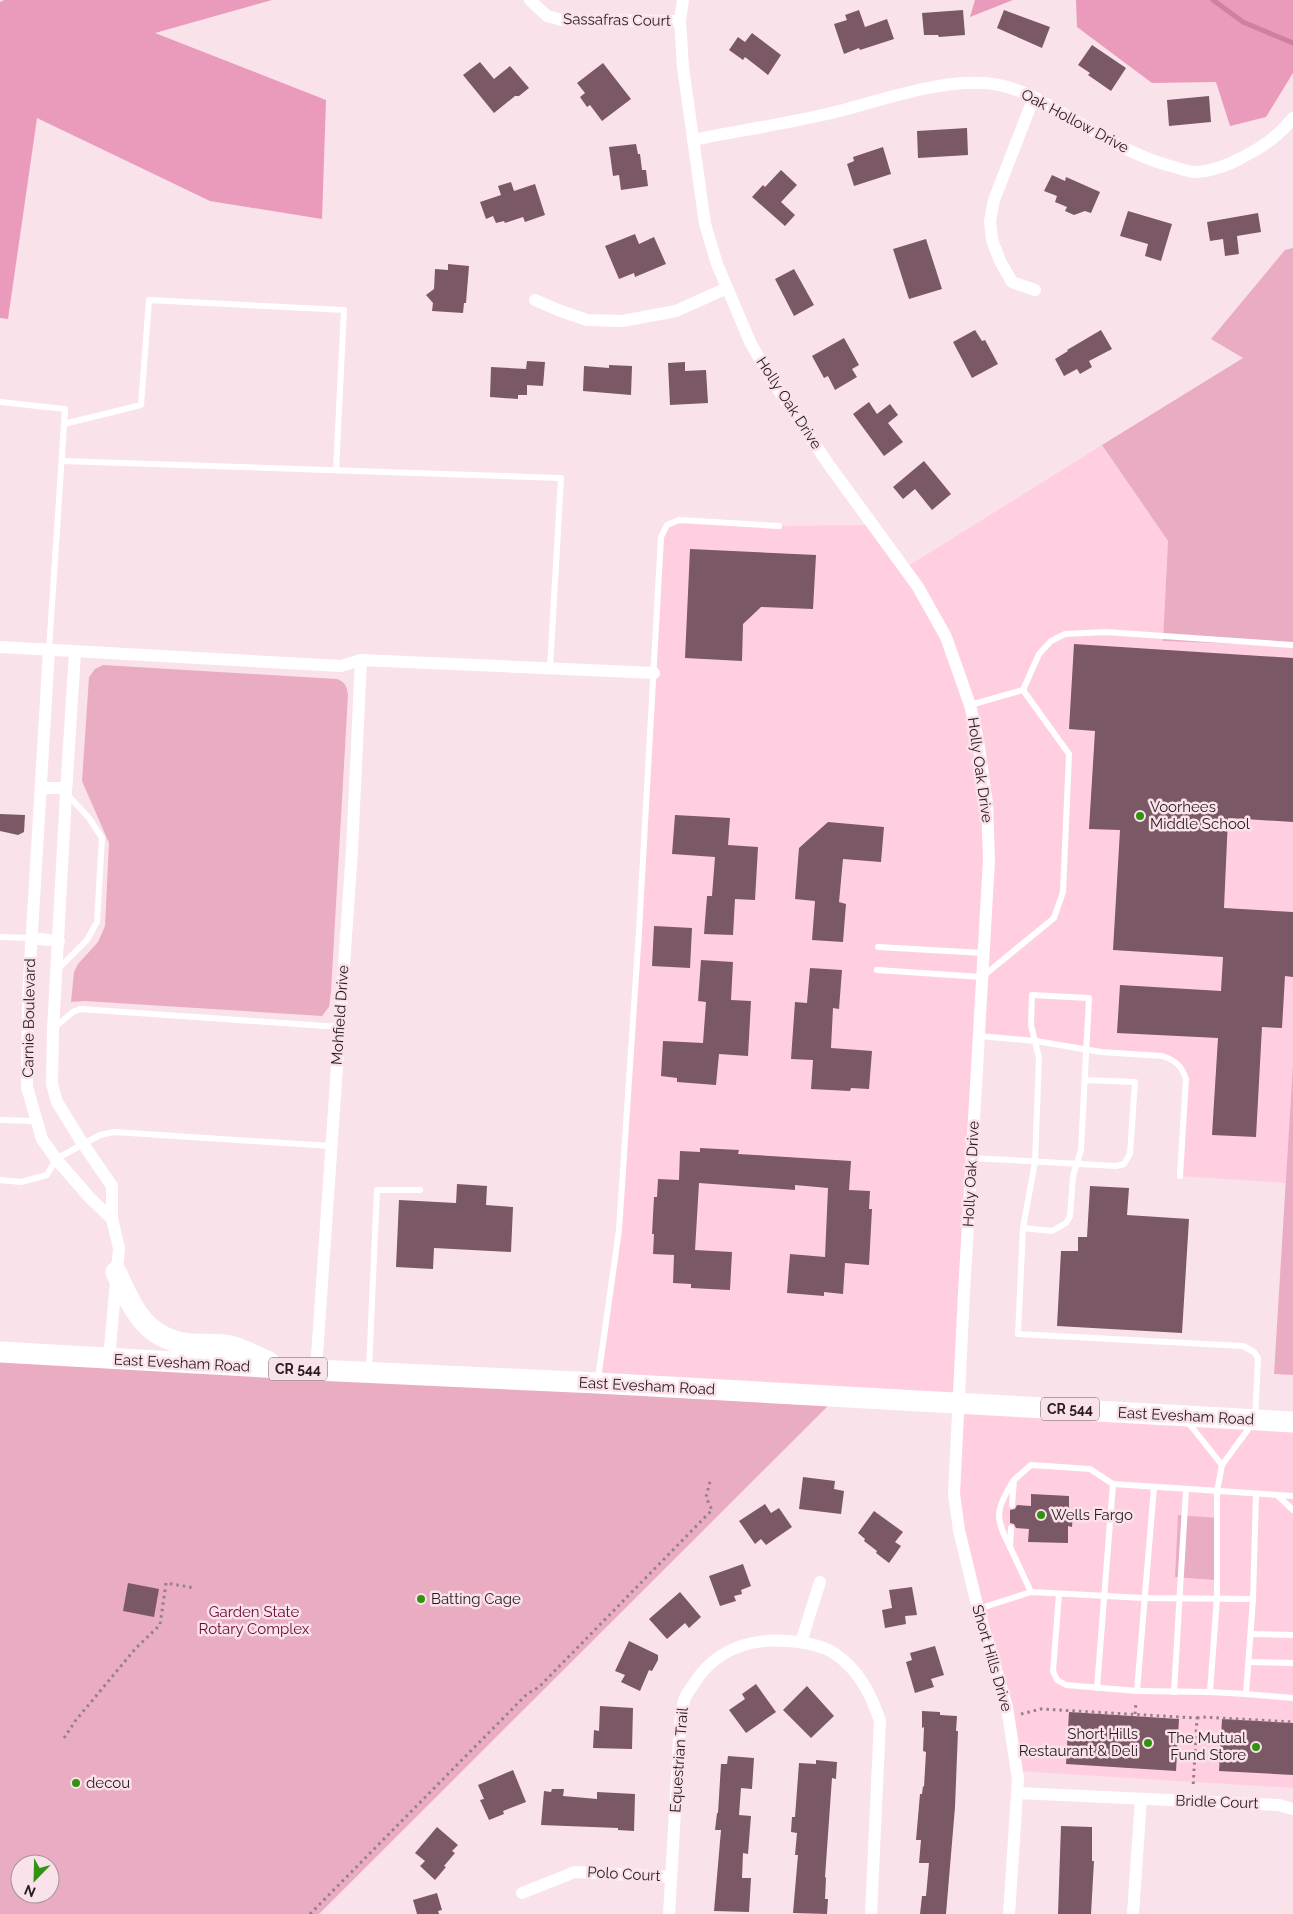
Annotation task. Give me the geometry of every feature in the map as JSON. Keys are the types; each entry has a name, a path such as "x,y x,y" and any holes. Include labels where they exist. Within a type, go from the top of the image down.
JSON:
{"main road":[{"path":"116,1272 130,1303 144,1323 155,1333 171,1340 189,1344 233,1347 283,1368"},
{"name":"East Evesham Road","path":"0,1352 316,1370 597,1382 1293,1422"}],"street":[{"name":"Sassafras Court","path":"530,0 547,16 562,20 680,21"},
{"name":"Holly Oak Drive","path":"682,0 680,21 683,68 705,224 727,288 751,344 774,385 828,465 918,587 946,637 970,705 984,771 989,828 989,860 958,1403"},
{"name":"Oak Hollow Drive","path":"693,140 827,114 887,98 952,84 985,83 1009,86 1034,97 1113,143 1143,158 1194,172 1211,170 1226,165 1257,150 1280,134 1293,118"},
{"path":"1034,97 994,200 990,221 992,240 1000,261 1012,282 1035,290"},
{"path":"535,300 587,320 622,321 676,311 727,288"},
{"path":"0,647 341,666 361,660 654,673"},
{"name":"Carnie Boulevard","path":"49,650 31,938 27,1087 42,1139 56,1160 112,1219"},
{"name":"Carnie Boulevard","path":"76,652 66,791 53,1030 52,1084 57,1102 83,1145 112,1186 112,1219 119,1248 108,1359"},
{"name":"Mohfield Drive","path":"316,1370 352,850 361,660"},
{"path":"41,788 66,791"},
{"name":"Carnie Boulevard","path":"31,938 59,941"},
{"name":"Short Hills Drive","path":"958,1403 954,1494 959,1530 978,1609 1009,1717 1018,1779 1010,1914"},
{"path":"801,1642 820,1582"},
{"name":"Equestrian Trail","path":"670,1914 680,1724 684,1700 698,1676 713,1660 731,1649 768,1639 801,1642 832,1652 847,1663 862,1680 873,1700 880,1721 871,1914"},
{"name":"Bridle Court","path":"1018,1793 1279,1805 1293,1809"},
{"path":"1133,1914 1141,1799"},
{"name":"Polo Court","path":"522,1893 575,1872 671,1877"}],"lane":[{"path":"64,424 141,405 149,300 344,310 336,470"},
{"path":"0,402 65,409 49,650"},
{"path":"62,461 561,478 550,668"},
{"path":"597,1382 619,1230 639,931 661,537 665,527 672,522 681,520 779,526"},
{"path":"1023,690 1039,654 1051,641 1065,634 1106,632 1293,645"},
{"path":"970,705 1023,690"},
{"path":"877,970 982,977 1054,918 1064,892 1069,754 1023,690"},
{"path":"57,970 86,940 97,922 102,838 89,818 66,791"},
{"path":"0,937 31,938"},
{"path":"878,947 983,954"},
{"path":"1023,1228 1052,1231 1066,1223 1070,1216 1073,1176 1081,1150 1089,998 1032,995 1031,1025 1039,1058 1035,1162 1023,1228 1018,1334 1243,1346 1254,1352 1258,1358 1255,1420 1222,1465 1217,1491 1217,1598 1210,1692"},
{"path":"53,1030 60,1022 80,1009 340,1027"},
{"path":"979,1036 1036,1040 1100,1052 1171,1058 1183,1071 1186,1080 1180,1176"},
{"path":"972,1158 1120,1166 1126,1162 1130,1154 1135,1082 1085,1080"},
{"path":"0,1120 37,1121"},
{"path":"0,1180 21,1182 47,1175 56,1160 100,1135 114,1132 331,1146"},
{"path":"369,1372 377,1190 420,1190"},
{"path":"1182,1416 1222,1465"},
{"path":"1031,1592 999,1526 1000,1505 1014,1480 1031,1465 1090,1469 1113,1484 1293,1496"},
{"path":"1012,1505 1014,1480"},
{"path":"1096,1688 1113,1484"},
{"path":"1137,1691 1154,1487"},
{"path":"1174,1692 1186,1489"},
{"path":"1246,1694 1253,1599 1256,1494"},
{"path":"1276,1495 1293,1510"},
{"path":"1010,1547 1011,1528"},
{"path":"978,1609 1031,1592 1144,1598 1253,1599"},
{"path":"1058,1594 1054,1676 1061,1683 1137,1691 1210,1692 1293,1698"},
{"path":"1251,1634 1293,1635"},
{"path":"1249,1662 1293,1663"}],"path":[{"path":"310,1914 527,1694 539,1687 712,1510 706,1496 712,1478"},
{"path":"64,1738 76,1720 136,1648 160,1625 166,1583 195,1588"},
{"path":"1009,1717 1041,1709 1293,1722"},
{"path":"1192,1801 1197,1718"}],"shaded area":[{"path":"4,0 272,0 155,33 326,100 322,219 210,201 37,118 8,319 0,318 0,2"},
{"path":"975,0 1013,0 970,17"},
{"path":"1076,0 1293,0 1293,73 1266,117 1230,126 1216,82 1152,83 1077,27"},
{"path":"1102,445 1168,541 1163,641 1293,646 1293,1064 1286,1183 1180,1176 1186,1079 1171,1059 979,1036 958,1403 597,1383 619,1230 661,537 670,523 779,526 873,525 905,568"},
{"path":"958,1403 1293,1422 1293,1788 1017,1771 959,1530"}],"green space":[{"path":"1293,248 1293,646 1163,641 1168,541 1102,445 1243,358 1211,339 1285,250"},
{"path":"103,665 337,679 345,685 348,695 331,992 329,1007 322,1016 85,1001 71,1002 74,972 78,964 98,942 105,926 109,843 82,781 89,677 95,669"},
{"path":"1293,1064 1293,1375 1274,1374"},
{"name":"Garden State Rotary Complex","path":"0,1352 838,1396 319,1914 0,1914"},
{"path":"1178,1515 1218,1518 1215,1580 1175,1577"}],"building":[{"path":"859,10 865,27 887,19 894,39 844,54 834,24 847,20 845,15"},
{"path":"963,10 965,35 939,37 938,35 924,35 922,13"},
{"path":"1004,10 1050,27 1042,48 997,28"},
{"path":"752,33 781,55 768,75 745,57 743,60 729,50 738,37 745,42"},
{"path":"1092,45 1126,68 1111,91 1088,75 1090,73 1078,65"},
{"path":"480,62 494,79 510,66 529,88 519,96 515,96 494,113 463,75"},
{"path":"603,63 631,99 602,121 590,105 587,107 580,97 585,93 577,83"},
{"path":"1209,96 1211,122 1169,126 1167,100"},
{"path":"967,128 968,155 918,158 917,131"},
{"path":"636,144 638,154 640,154 642,170 646,170 648,186 621,190 619,175 613,176 609,147"},
{"path":"883,147 891,174 854,186 847,164 854,161 853,157"},
{"path":"781,170 797,185 781,202 795,215 785,226 752,197 763,185 765,187"},
{"path":"1052,175 1065,181 1066,177 1100,192 1091,213 1085,211 1074,215 1065,211 1067,207 1055,202 1057,196 1044,191"},
{"path":"511,182 514,191 535,184 545,215 525,222 523,217 505,223 504,221 496,223 493,216 486,219 480,202 501,195 498,186"},
{"path":"1128,211 1172,224 1161,261 1145,256 1148,244 1120,236"},
{"path":"1258,213 1261,232 1237,236 1239,254 1225,256 1223,239 1210,241 1207,222"},
{"path":"635,234 639,244 654,237 666,264 635,277 634,273 619,279 605,246"},
{"path":"926,239 942,289 909,299 893,249"},
{"path":"448,264 469,266 466,303 464,303 463,313 432,311 433,303 426,295 434,289 435,269 448,270"},
{"path":"794,269 814,305 794,316 775,279"},
{"path":"975,330 982,341 985,340 998,364 972,378 953,342"},
{"path":"1101,330 1112,349 1089,361 1092,367 1080,374 1077,369 1064,376 1055,359"},
{"path":"844,338 859,365 852,369 857,377 835,390 828,376 824,378 812,356"},
{"path":"527,361 545,362 543,386 527,385 527,395 518,395 518,399 490,397 491,367 526,369"},
{"path":"685,362 685,371 706,370 708,403 670,405 668,363"},
{"path":"609,365 632,366 631,395 583,391 584,366 609,368"},
{"path":"869,402 877,414 890,404 898,415 888,423 903,442 884,456 853,414"},
{"path":"924,461 951,494 932,510 915,489 903,499 893,487"},
{"path":"690,549 816,555 813,609 761,607 743,624 742,661 685,658"},
{"path":"1074,644 1293,658 1293,822 1228,818 1224,908 1293,912 1293,977 1285,976 1282,1028 1262,1027 1256,1137 1212,1135 1218,1038 1117,1033 1120,985 1221,991 1223,957 1113,950 1120,830 1089,829 1095,731 1069,729"},
{"path":"0,814 25,815 24,832 18,835 0,831"},
{"path":"675,815 730,818 728,845 758,847 755,900 735,899 733,935 704,934 707,896 712,896 715,857 672,854"},
{"path":"828,822 884,827 881,862 843,859 839,902 846,904 843,942 812,940 815,901 795,899 799,848"},
{"path":"654,926 692,928 690,968 652,966"},
{"path":"701,960 733,962 731,1000 751,1001 748,1056 719,1054 716,1085 677,1082 677,1078 661,1076 663,1041 703,1043 706,1002 698,1001"},
{"path":"810,968 842,970 839,1009 833,1008 831,1048 872,1051 869,1089 851,1088 850,1091 811,1089 813,1060 791,1059 795,1002 807,1003"},
{"path":"700,1148 739,1150 738,1154 851,1161 849,1190 870,1191 869,1209 872,1209 869,1265 845,1263 843,1294 824,1292 824,1296 787,1293 790,1254 825,1257 828,1188 795,1185 795,1190 699,1183 695,1250 732,1252 730,1290 691,1288 691,1284 673,1283 674,1255 653,1254 654,1197 657,1197 658,1179 679,1180 680,1151 700,1152"},
{"path":"457,1184 487,1186 486,1205 513,1207 511,1252 434,1248 433,1269 396,1267 399,1200 456,1203"},
{"path":"1090,1186 1129,1188 1127,1215 1189,1219 1182,1333 1057,1326 1061,1251 1078,1251 1078,1237 1087,1237"},
{"path":"803,1477 835,1481 834,1489 844,1491 841,1514 799,1509"},
{"name":"Wells Fargo","path":"1031,1494 1069,1496 1069,1511 1073,1511 1072,1527 1068,1526 1068,1543 1028,1542 1029,1529 1016,1528 1014,1524 1010,1523 1010,1510 1015,1509 1017,1505 1031,1506"},
{"path":"765,1504 771,1513 779,1508 792,1527 766,1545 761,1539 755,1544 739,1521"},
{"path":"874,1511 903,1532 895,1542 901,1546 889,1563 876,1553 877,1551 864,1541 865,1539 858,1533"},
{"path":"743,1564 751,1586 741,1590 742,1594 734,1596 736,1601 720,1606 709,1576"},
{"path":"128,1583 159,1589 154,1617 123,1611"},
{"path":"912,1587 917,1615 905,1616 906,1624 885,1628 882,1610 892,1608 889,1590"},
{"path":"680,1592 701,1617 689,1628 685,1623 667,1639 649,1619"},
{"path":"629,1641 658,1655 658,1660 652,1671 649,1670 640,1691 621,1682 625,1675 615,1671"},
{"path":"935,1646 944,1675 931,1679 934,1687 915,1693 906,1662 912,1660 910,1653"},
{"path":"756,1684 776,1712 746,1733 729,1710 745,1699 742,1694"},
{"path":"807,1686 834,1716 811,1738 783,1710"},
{"path":"600,1706 633,1708 632,1749 593,1748 594,1730 599,1731"},
{"path":"922,1711 940,1712 940,1715 957,1716 955,1807 946,1914 920,1914 922,1896 926,1896 929,1863 919,1863 921,1840 916,1840 920,1794 922,1794 924,1787 926,1752 923,1751 924,1727 922,1728"},
{"path":"1069,1712 1179,1719 1176,1771 1066,1764"},
{"path":"1222,1719 1293,1723 1293,1775 1219,1771"},
{"path":"728,1756 754,1758 752,1789 741,1788 739,1815 751,1816 748,1854 743,1853 742,1878 751,1878 749,1912 714,1911 721,1830 715,1830 721,1764 727,1764"},
{"path":"816,1760 837,1762 836,1779 832,1778 825,1877 825,1899 828,1899 827,1914 793,1913 798,1855 795,1855 797,1833 791,1832 792,1817 795,1817 799,1763 816,1764"},
{"path":"513,1770 526,1802 503,1811 504,1814 489,1820 480,1800 484,1799 478,1785"},
{"path":"552,1789 564,1789 563,1796 597,1799 597,1792 635,1794 634,1831 618,1830 618,1828 541,1825 544,1791 551,1792"},
{"path":"1061,1826 1092,1827 1092,1861 1094,1861 1091,1914 1058,1914"},
{"path":"437,1827 458,1845 452,1851 455,1853 444,1866 446,1867 435,1880 420,1866 425,1861 415,1853"},
{"path":"437,1893 442,1910 438,1911 439,1914 417,1914 413,1900"}],"waterway":[{"path":"1213,0 1243,22 1293,43"}],"place":[{"name":"Voorhees Middle School","path":"1140,816"},
{"name":"Wells Fargo","path":"1041,1515"},
{"name":"Batting Cage","path":"421,1599"},
{"name":"Short Hills Restaurant & Deli","path":"1148,1743"},
{"name":"The Mutual Fund Store","path":"1256,1747"},
{"name":"decou","path":"76,1783"}]}
